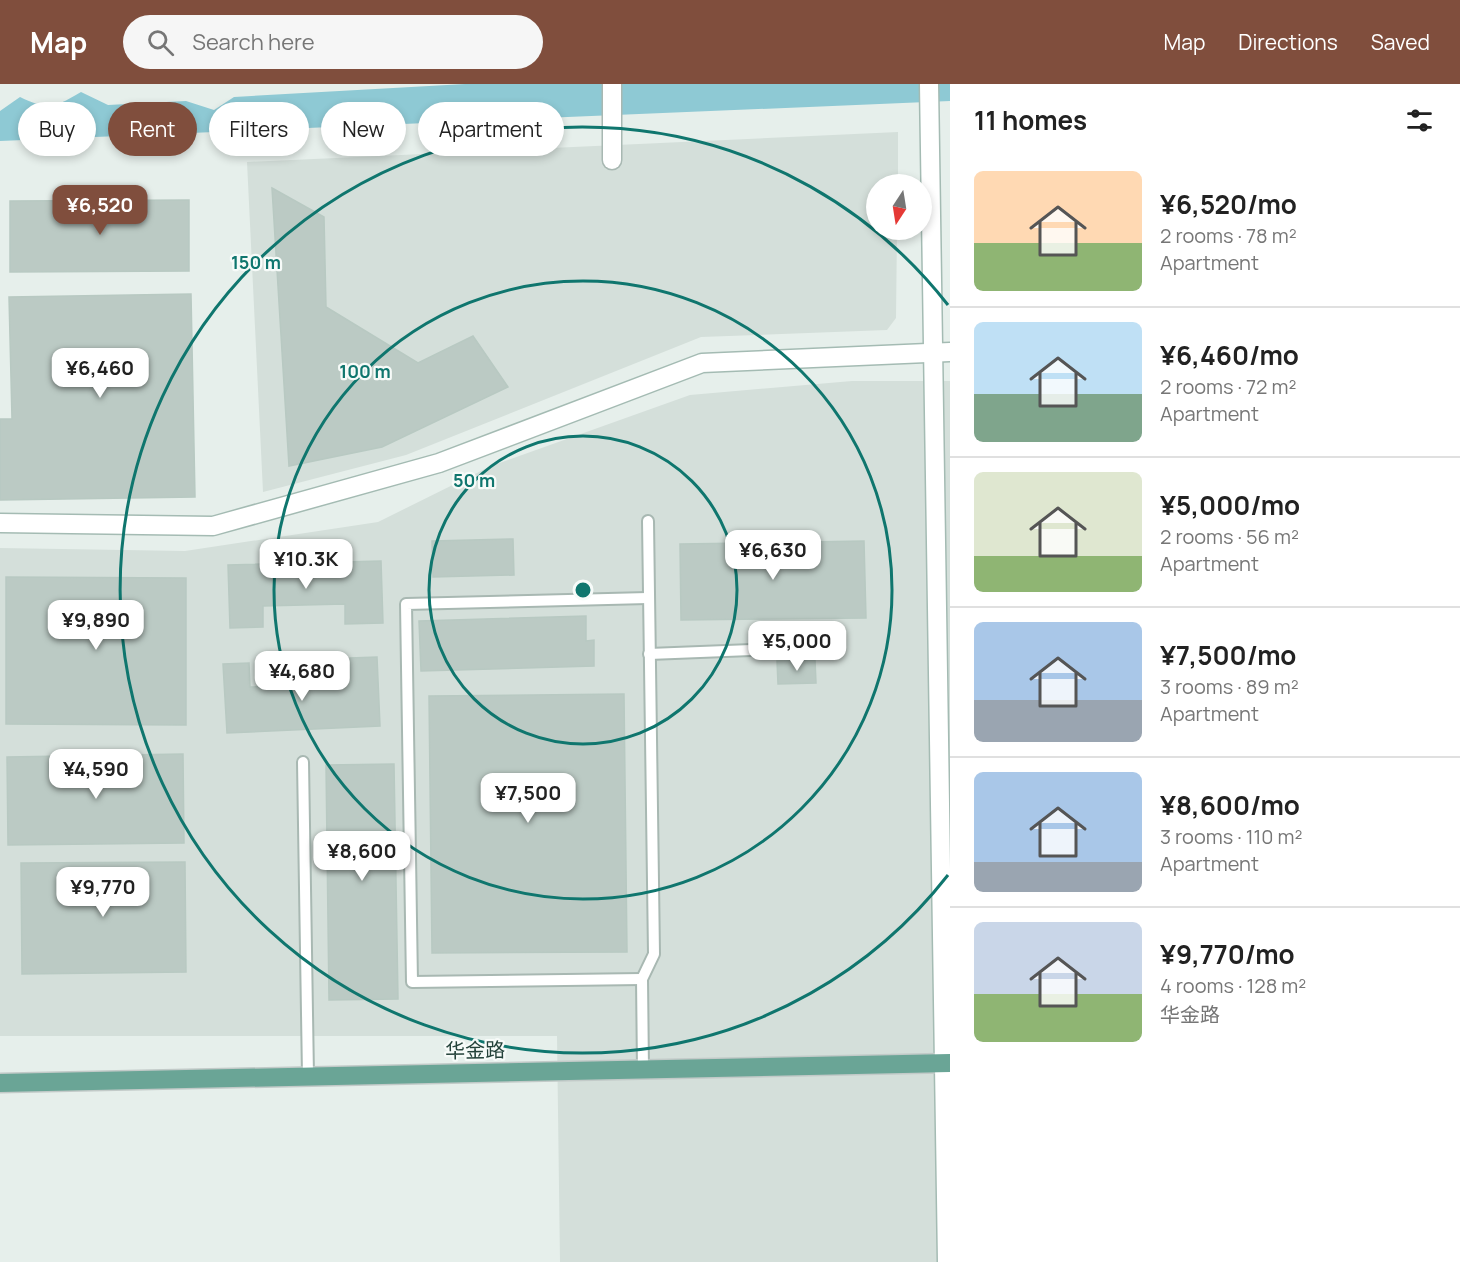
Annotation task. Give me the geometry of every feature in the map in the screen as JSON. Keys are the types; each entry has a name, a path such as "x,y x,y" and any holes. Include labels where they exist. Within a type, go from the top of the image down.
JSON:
{"main road":[{"name":"华金路","path":"0,1083 948,1063"}],"street":[{"path":"612,84 612,160"},
{"path":"929,84 941,352 948,1063 947,1262"},
{"path":"0,523 213,526 439,463 702,363 941,352"}],"lane":[{"path":"643,1069 642,979 654,954 648,521"},
{"path":"642,979 412,982 406,604 648,598"},
{"path":"649,654 799,648"},
{"path":"303,762 308,1076"}],"shaded area":[{"path":"898,132 898,174 866,174 866,240 897,240 896,318 887,330 701,337 406,455 263,492 247,162 418,154 418,156 564,156 564,147"},
{"path":"852,381 950,381 950,1262 560,1262 557,1036 0,1036 0,548 185,551 378,522 491,466 690,395"}],"water":[{"path":"465,84 950,84 950,101 564,117 564,102 418,102 418,123 406,124 406,102 321,102 321,127 309,128 309,102 226,102 234,97"},
{"path":"81,92 108,105 108,136 96,137 96,102 64,102"},
{"path":"20,97 33,102 18,102 18,140 0,141 0,111"},
{"path":"197,105 209,108 209,132 197,133"}],"building":[{"path":"272,188 324,217 326,307 418,363 473,336 508,387 382,447 289,466"},
{"path":"189,200 189,271 10,272 10,201"},
{"path":"191,294 195,497 0,500 0,419 12,419 9,297"},
{"path":"513,539 514,575 433,577 432,541"},
{"path":"864,541 866,618 681,620 680,544"},
{"path":"381,561 383,623 345,624 345,604 263,606 263,627 230,628 228,565"},
{"path":"6,577 186,578 186,725 6,724"},
{"path":"586,616 586,641 594,640 594,666 421,671 419,621"},
{"path":"377,657 380,726 227,733 223,664 249,663 250,687 351,683 350,658"},
{"path":"815,660 816,683 778,684 777,661"},
{"path":"624,694 627,952 432,953 429,696"},
{"path":"183,754 184,843 8,845 7,757"},
{"path":"394,764 398,999 329,1000 326,765"},
{"path":"185,862 186,972 22,974 21,863"}]}
